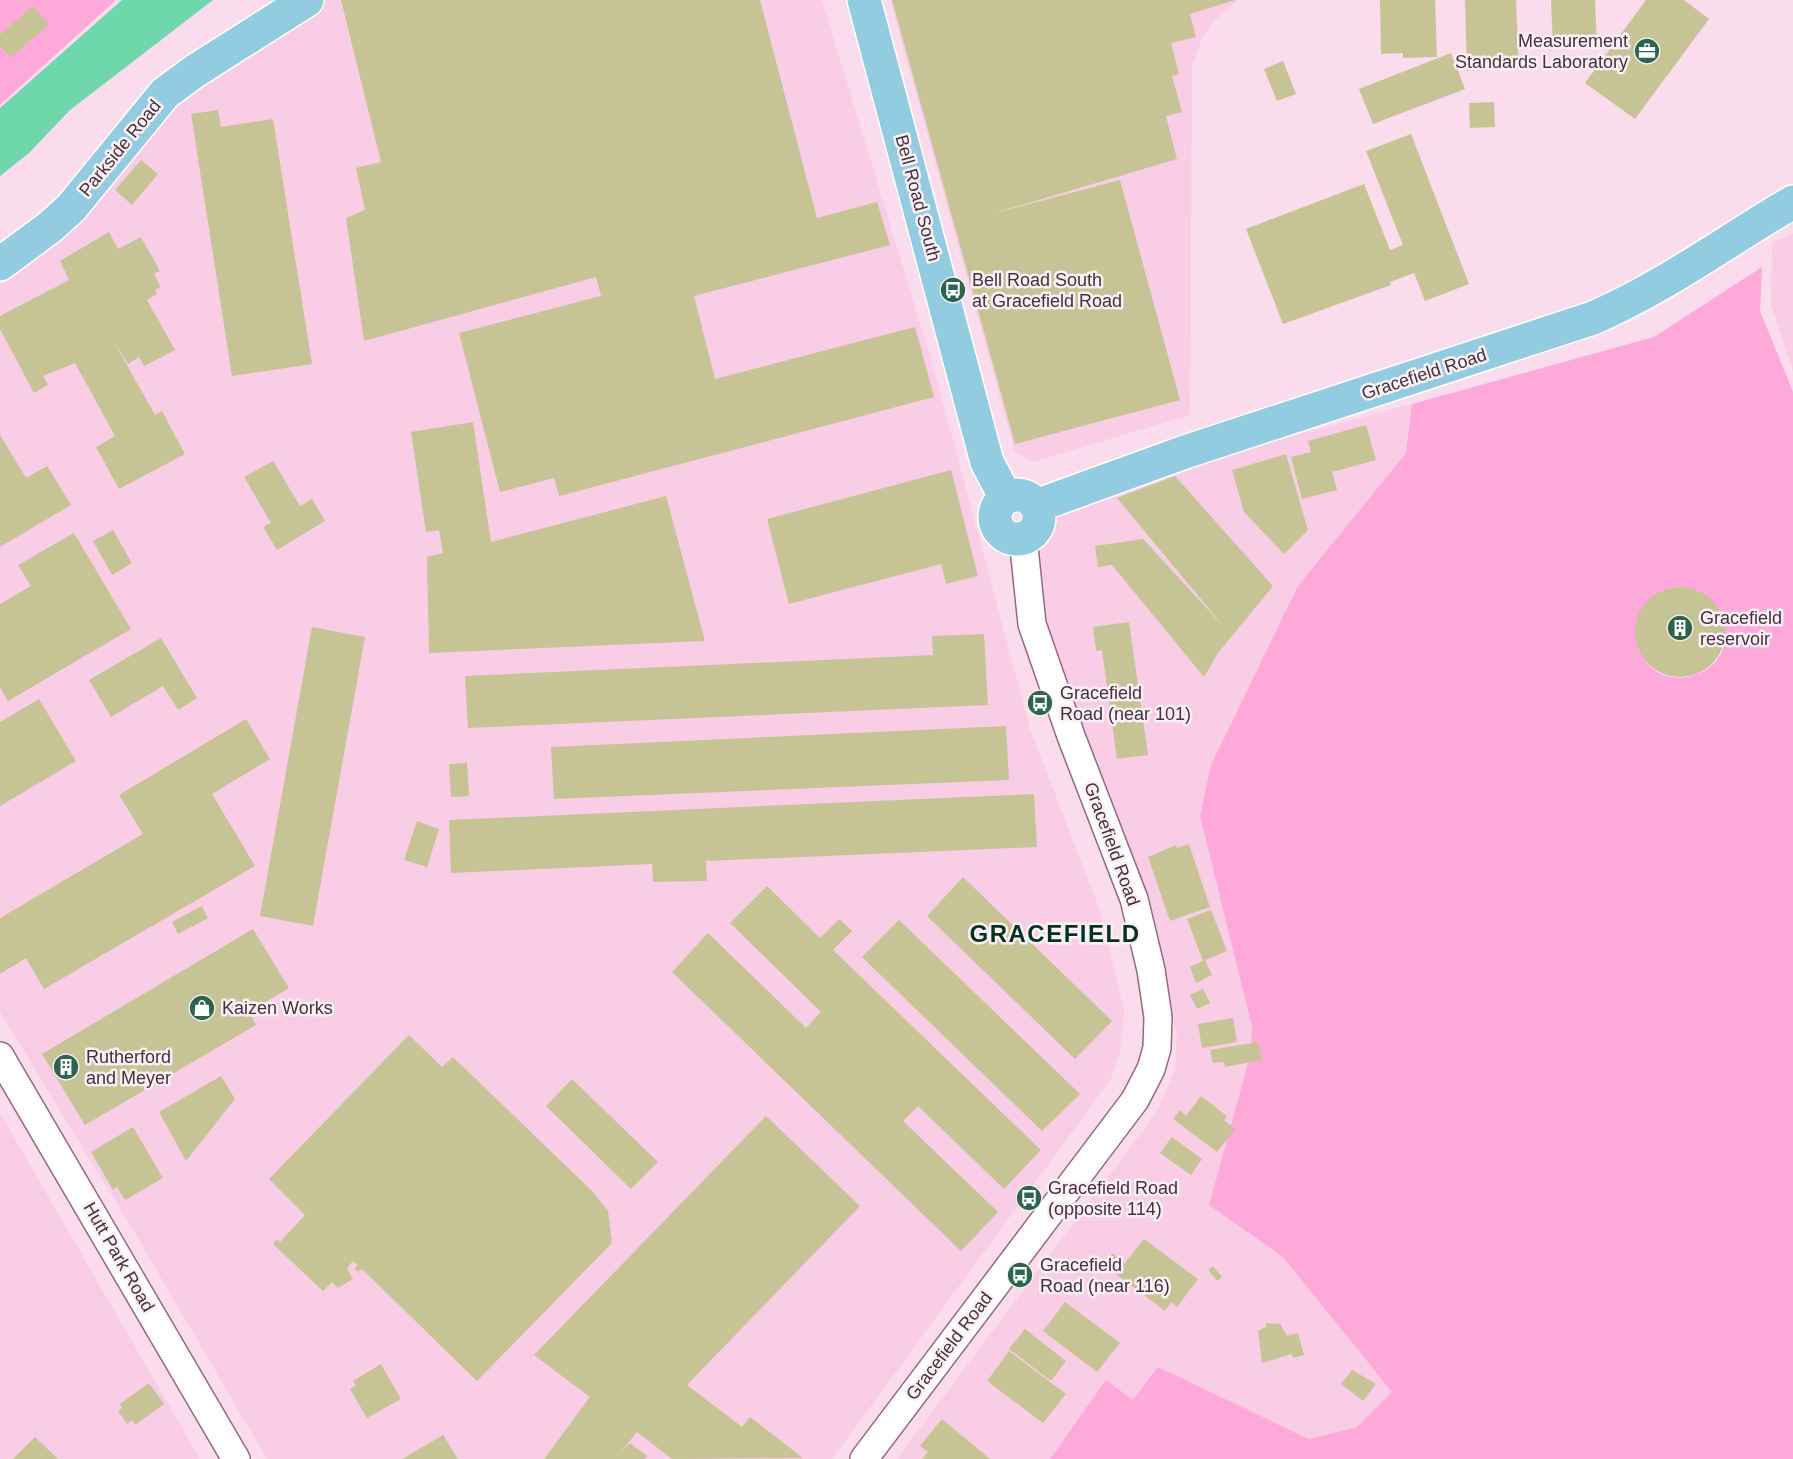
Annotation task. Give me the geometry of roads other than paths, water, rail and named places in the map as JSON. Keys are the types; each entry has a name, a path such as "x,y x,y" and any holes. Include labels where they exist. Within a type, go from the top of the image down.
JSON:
{"main road":[{"name":"Parkside Road","path":"0,264 50,227 71,208 165,93 195,71 307,0"},
{"name":"Bell Road South","path":"864,0 987,462 1021,502"},
{"name":"Gracefield Road","path":"1021,502 1185,452 1593,318 1635,300 1793,201"},
{"path":"1021,502 997,509 997,525 1008,536 1023,538"}],"street":[{"name":"Gracefield Road","path":"864,1459 1135,1100 1151,1069 1157,1048 1158,1017 1151,970 1134,899 1071,736 1032,624 1023,538"},
{"name":"Hutt Park Road","path":"0,1056 236,1459"}],"place":[{"name":"Measurement Standards Laboratory","path":"1647,51"},
{"name":"Bell Road South at Gracefield Road","path":"953,290"},
{"name":"Gracefield reservoir","path":"1680,628"},
{"name":"Gracefield Road (near 101)","path":"1040,703"},
{"name":"Kaizen Works","path":"202,1008"},
{"name":"Rutherford and Meyer","path":"66,1067"},
{"name":"Gracefield Road (opposite 114)","path":"1029,1198"},
{"name":"Gracefield Road (near 116)","path":"1020,1275"}],"district":[{"name":"GRACEFIELD","path":"1055,934"}]}
